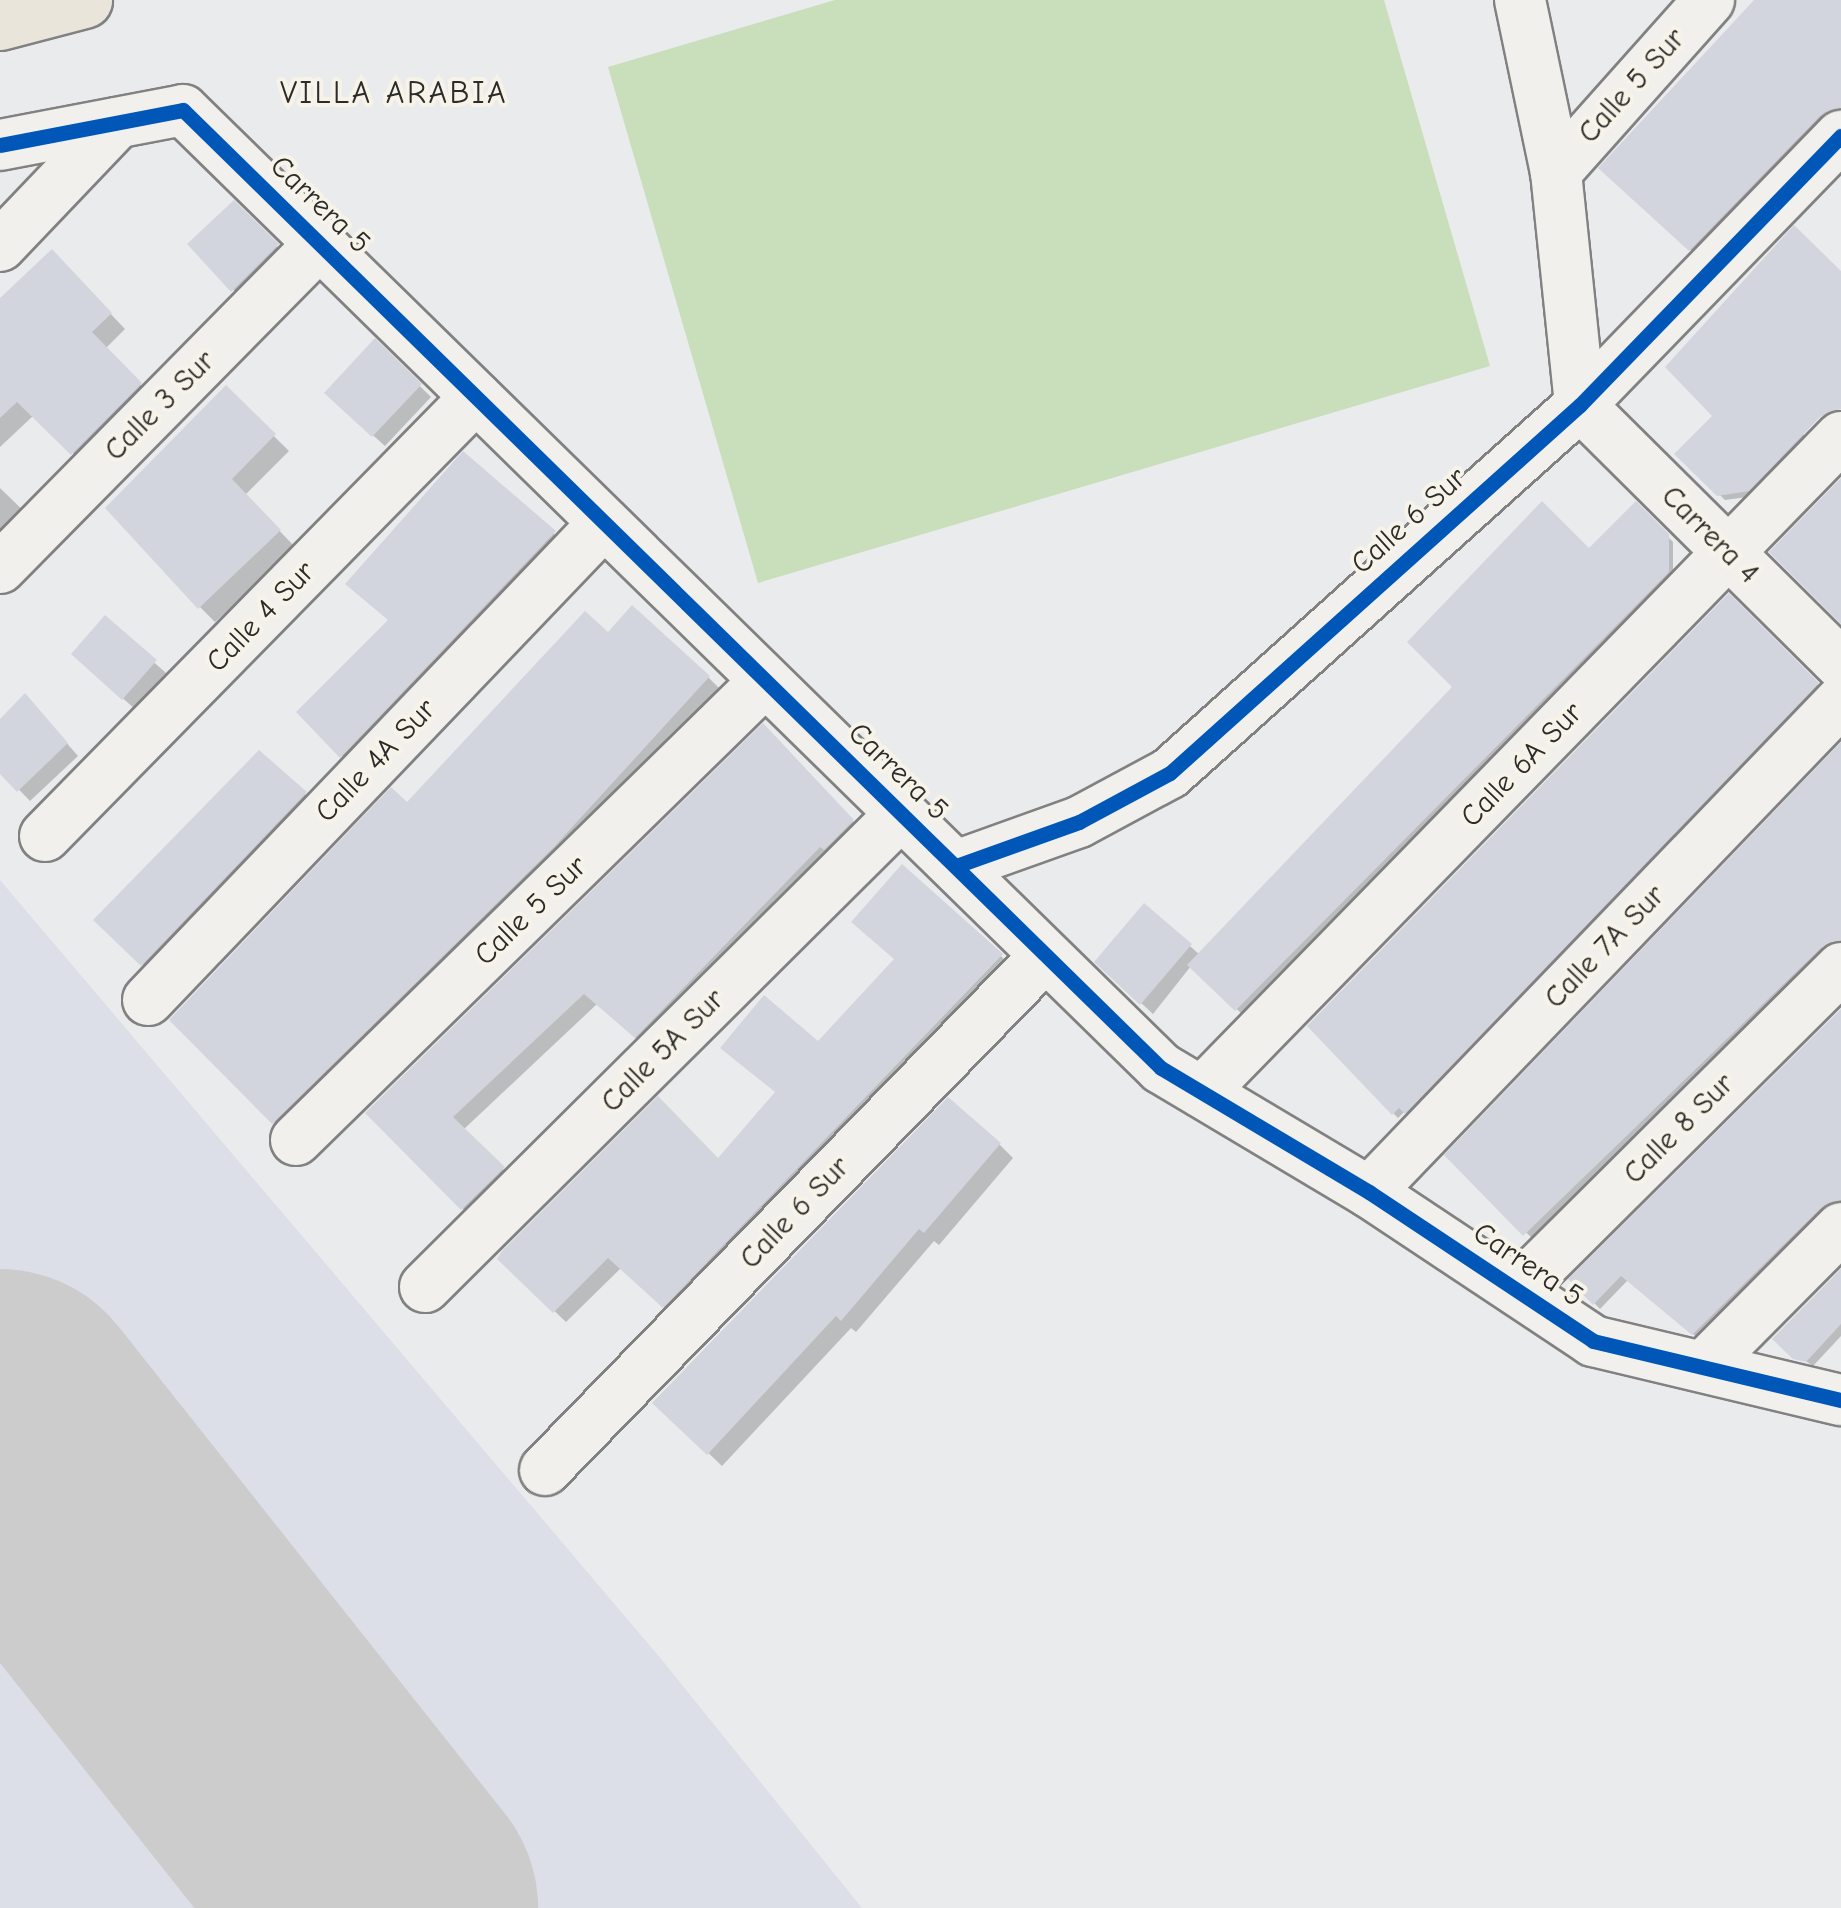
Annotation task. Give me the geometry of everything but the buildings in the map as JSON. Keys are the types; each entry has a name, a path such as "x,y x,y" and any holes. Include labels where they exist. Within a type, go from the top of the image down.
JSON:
{"highway":[{"path":"0,22 84,0"}],"street":[{"path":"1520,0 1556,172 1580,405"},
{"name":"Calle 5 Sur","path":"1556,172 1709,0"},
{"name":"Carrera 5","path":"0,145 183,110 1161,1068 1369,1192 1593,1341 1841,1400"},
{"path":"0,246 117,123"},
{"name":"Calle 6 Sur","path":"956,866 1078,822 1170,772 1580,405 1841,136"},
{"name":"Calle 3 Sur","path":"0,568 320,244"},
{"name":"Calle 4 Sur","path":"46,836 476,398"},
{"name":"Carrera 4","path":"1580,405 1841,664"},
{"name":"Calle 6A Sur","path":"1202,1092 1841,436"},
{"name":"Calle 4A Sur","path":"148,1000 604,523"},
{"name":"Calle 5 Sur","path":"296,1140 766,681"},
{"name":"Calle 7A Sur","path":"1369,1192 1841,700"},
{"name":"Calle 5A Sur","path":"425,1287 901,814"},
{"name":"Calle 6 Sur","path":"545,1470 1045,956"},
{"name":"Calle 8 Sur","path":"1517,1290 1841,968"},
{"path":"1705,1365 1841,1228"}],"shaded area":[{"path":"0,880 662,1660 862,1908 0,1908"}],"green space":[{"path":"835,0 1384,0 1490,366 758,583 608,67"}],"runway":[{"path":"0,1420 387,1908"}],"cycle path":[{"path":"0,145 183,110 1161,1068 1369,1192 1593,1341 1841,1400"},
{"path":"956,866 1079,822 1170,773 1580,405 1841,136"}],"district":[{"name":"VILLA ARABIA","path":"394,93"}]}
